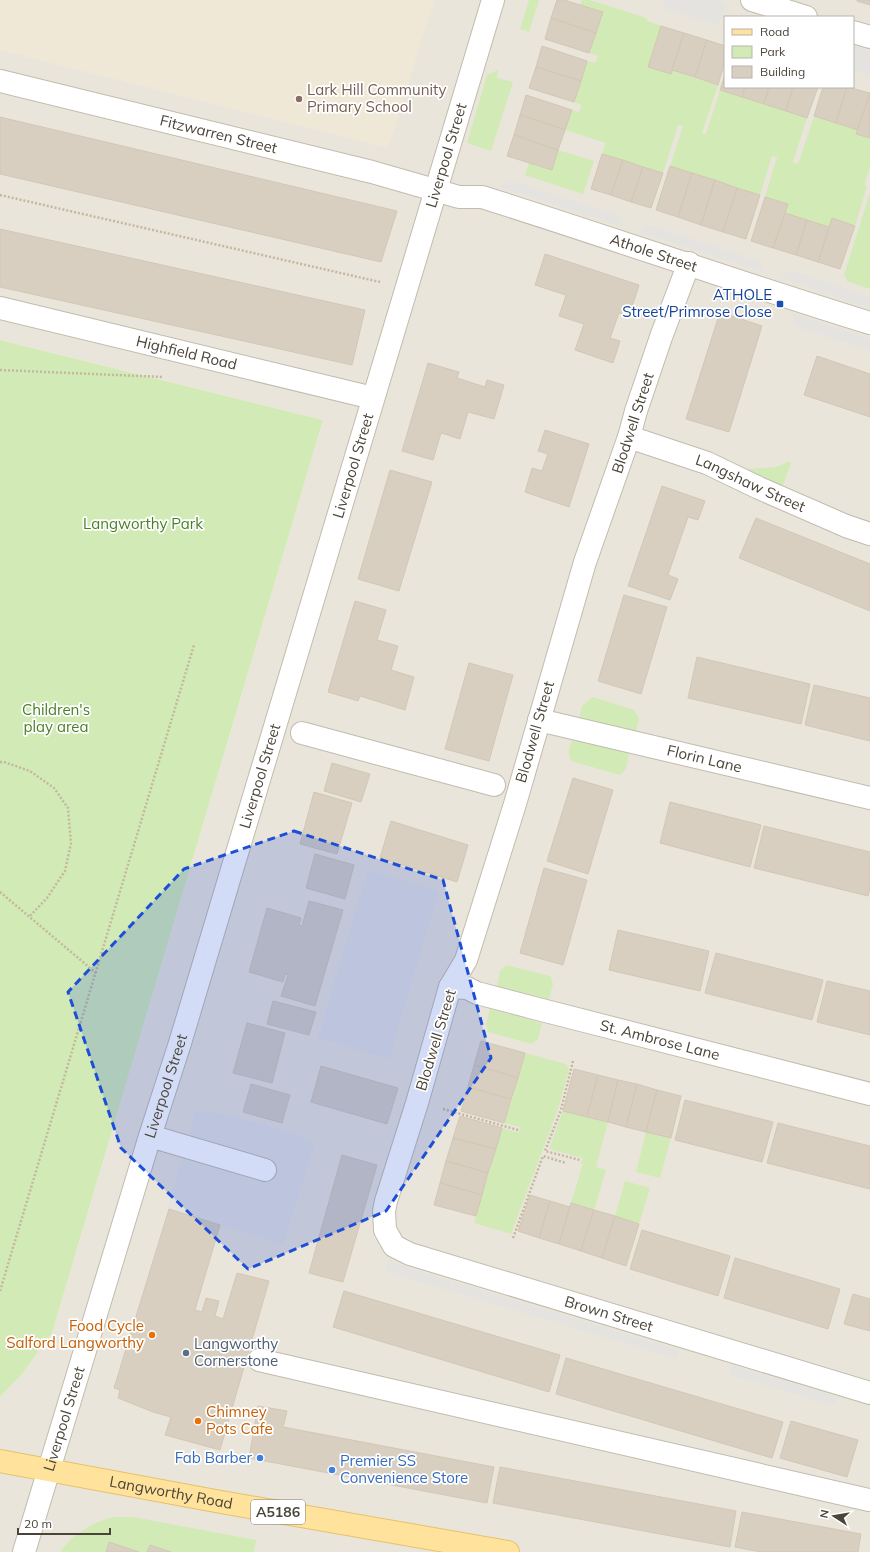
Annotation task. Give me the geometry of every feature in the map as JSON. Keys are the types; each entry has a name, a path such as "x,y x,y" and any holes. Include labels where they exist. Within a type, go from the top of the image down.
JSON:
{"main road":[{"name":"Langworthy Road","path":"0,1461 221,1502 508,1552"}],"street":[{"name":"Liverpool Street","path":"24,1552 184,1028 493,0"},
{"path":"752,0 801,10"},
{"path":"854,32 870,37"},
{"name":"Fitzwarren Street","path":"0,81 372,172 436,191"},
{"name":"Athole Street","path":"436,191 459,197 482,197 773,293 870,323"},
{"name":"Blodwell Street","path":"386,1201 417,1103 450,987 466,960 515,804 585,562 629,437 636,411 661,337 688,264"},
{"name":"Highfield Road","path":"0,308 373,398"},
{"name":"Langshaw Street","path":"629,437 707,463 758,488 846,526 870,534"},
{"name":"Florin Lane","path":"539,720 870,798"},
{"path":"302,733 494,785"},
{"name":"St. Ambrose Lane","path":"450,987 466,988 477,993 534,1008 870,1094"},
{"path":"150,1136 265,1170"},
{"name":"Brown Street","path":"386,1201 383,1221 385,1230 394,1246 410,1254 870,1393"},
{"path":"259,1360 869,1500"}],"path":[{"path":"0,195 406,288"},
{"path":"0,370 165,377"},
{"path":"0,1291 194,645"},
{"path":"0,762 30,771 54,788 68,808 71,843 65,871 47,898 29,917"},
{"path":"0,892 96,973"},
{"path":"574,1061 561,1110 545,1151 580,1160"},
{"path":"436,1107 518,1130"},
{"path":"513,1238 543,1156 566,1163"}],"highlighted area":[{"path":"294,831 443,880 491,1058 386,1211 248,1269 121,1148 68,992 184,869"}],"shaded area":[{"path":"0,0 870,0 870,1552 0,1552 0,1397 22,1374 52,1333 323,420 0,340"},
{"name":"Lark Hill Community Primary School","path":"0,0 434,0 388,148 0,50"},
{"path":"665,0 714,0 726,4 719,26 662,8"},
{"path":"854,45 870,51 870,76 854,70"},
{"path":"510,180 619,215 624,227 499,187"},
{"path":"650,225 759,261 764,273 639,232"},
{"path":"792,270 870,297 870,309 780,278"},
{"path":"790,312 870,339 870,351 797,327"},
{"path":"368,870 439,891 389,1059 318,1038"},
{"path":"196,1110 224,1114 293,1133 315,1143 283,1245 167,1208"},
{"path":"389,1258 399,1264 415,1270 679,1350 676,1359 386,1272"},
{"path":"732,1365 838,1397 835,1406 730,1375"}],"green space":[{"path":"529,0 539,0 529,32 520,29"},
{"path":"582,0 590,0 646,18 648,21 661,26 648,67 671,74 672,70 718,85 702,133 706,134 720,90 807,118 793,162 798,164 814,116 858,130 857,134 870,138 870,167 864,185 867,186 855,226 832,219 829,227 785,213 787,204 765,197 777,157 772,156 760,195 670,166 683,126 678,125 663,173 602,154 606,143 565,130 572,110 579,112 582,105 574,102 587,61 595,63 598,56 589,53 603,13 580,5"},
{"path":"498,70 497,78 513,82 491,151 467,143 487,75"},
{"path":"558,150 594,161 583,194 525,175 529,163 552,170"},
{"path":"870,193 870,289 847,281 844,275"},
{"name":"Langworthy Park","path":"0,340 323,420 52,1333 22,1374 0,1397"},
{"path":"787,461 791,463 784,483 780,487 748,469 776,467 786,463"},
{"path":"593,697 634,710 639,718 636,731 579,718 582,706"},
{"path":"573,740 629,753 626,769 620,775 571,761 569,750"},
{"path":"506,965 550,976 553,984 549,1000 497,987 500,971"},
{"path":"490,1009 542,1023 538,1039 532,1044 488,1032 486,1024"},
{"path":"525,1053 566,1064 569,1069 558,1109 511,1234 474,1223 502,1128 519,1133 520,1127 504,1123"},
{"path":"563,1111 608,1122 596,1167 606,1170 594,1210 571,1203 583,1164 581,1164 583,1158 549,1149"},
{"path":"646,1132 671,1138 660,1178 636,1172"},
{"path":"625,1181 650,1188 639,1224 615,1216"},
{"path":"114,1517 133,1517 256,1540 254,1552 171,1552 150,1545 147,1552 60,1552 77,1534 98,1522"}],"building":[{"path":"557,0 564,0 603,12 596,33 551,18"},
{"path":"857,0 870,0 870,5 857,1"},
{"path":"551,18 596,33 589,53 545,39"},
{"path":"661,26 684,33 671,74 648,67"},
{"path":"684,33 707,40 695,77 672,70"},
{"path":"707,40 724,46 724,64 718,85 695,77"},
{"path":"542,46 587,61 581,81 536,67"},
{"path":"536,67 581,81 574,102 529,88"},
{"path":"724,78 724,88 745,88 742,97 720,90"},
{"path":"745,88 769,88 764,104 742,97"},
{"path":"769,88 793,88 786,111 764,104"},
{"path":"793,88 818,88 807,118 786,111"},
{"path":"823,88 847,88 836,123 814,116"},
{"path":"847,88 870,93 858,130 836,123"},
{"path":"870,93 870,138 856,134"},
{"path":"526,95 572,110 565,130 520,115"},
{"path":"520,115 565,130 558,150 514,135"},
{"path":"0,117 397,211 381,262 0,174"},
{"path":"514,135 558,150 552,170 507,156"},
{"path":"602,154 623,160 611,195 591,189"},
{"path":"623,160 643,167 631,202 611,195"},
{"path":"670,166 692,173 678,217 656,210"},
{"path":"643,167 663,173 651,208 631,202"},
{"path":"692,173 715,180 701,225 678,217"},
{"path":"715,180 737,188 723,232 701,225"},
{"path":"737,188 760,195 746,239 723,232"},
{"path":"765,197 788,204 773,248 751,241"},
{"path":"785,213 807,220 796,255 773,248"},
{"path":"832,218 855,226 840,269 818,262"},
{"path":"807,220 829,227 818,262 796,255"},
{"path":"0,229 365,310 352,365 0,287"},
{"path":"545,254 639,285 629,316 619,313 610,338 620,341 613,363 575,350 584,324 559,316 566,295 535,285"},
{"path":"720,312 762,326 729,432 686,419"},
{"path":"817,356 870,374 870,417 804,395"},
{"path":"428,363 459,372 457,378 485,387 487,380 504,385 494,419 468,412 460,439 441,433 433,460 402,451"},
{"path":"545,430 589,444 569,507 525,492 532,468 542,471 548,454 538,451"},
{"path":"390,470 432,482 399,591 358,579"},
{"path":"662,486 705,501 698,520 688,517 668,575 678,579 670,600 628,586"},
{"path":"756,518 870,564 870,611 739,558"},
{"path":"624,595 667,607 641,694 598,681"},
{"path":"355,601 386,610 377,640 398,646 391,670 414,677 405,710 360,696 358,701 328,692"},
{"path":"697,657 810,684 801,724 688,698"},
{"path":"469,663 513,675 489,761 445,749"},
{"path":"814,685 870,698 870,741 805,725"},
{"path":"332,763 370,774 361,802 324,791"},
{"path":"573,778 613,790 588,874 547,861"},
{"path":"314,792 352,803 337,854 300,844"},
{"path":"670,802 761,825 750,867 660,843"},
{"path":"391,821 468,845 457,882 380,858"},
{"path":"764,826 870,852 870,888 868,896 754,868"},
{"path":"315,854 354,865 345,899 306,888"},
{"path":"544,868 587,880 563,965 520,953"},
{"path":"309,901 343,910 315,1006 281,996 288,975 285,974 283,982 249,972 267,908 301,918 299,925 302,926"},
{"path":"618,930 709,951 700,991 609,970"},
{"path":"716,953 823,980 812,1020 705,993"},
{"path":"827,981 870,991 870,1035 817,1022"},
{"path":"273,1001 316,1012 309,1035 267,1024"},
{"path":"247,1023 285,1033 272,1083 233,1073"},
{"path":"481,1041 525,1053 518,1078 474,1065"},
{"path":"474,1065 518,1078 511,1099 468,1087"},
{"path":"321,1066 398,1088 387,1124 311,1102"},
{"path":"574,1069 598,1075 587,1117 563,1111"},
{"path":"598,1075 618,1080 608,1122 587,1117"},
{"path":"618,1080 637,1084 626,1127 608,1122"},
{"path":"251,1084 290,1095 282,1123 243,1112"},
{"path":"637,1084 657,1090 646,1132 626,1127"},
{"path":"468,1087 511,1099 504,1123 461,1111"},
{"path":"657,1090 681,1096 671,1138 646,1132"},
{"path":"685,1100 773,1122 762,1162 675,1140"},
{"path":"460,1116 502,1128 496,1149 453,1138"},
{"path":"778,1123 870,1146 870,1189 767,1163"},
{"path":"453,1138 496,1149 488,1173 446,1161"},
{"path":"342,1155 377,1165 343,1282 309,1273"},
{"path":"446,1161 488,1173 482,1195 440,1183"},
{"path":"440,1183 482,1195 476,1216 434,1205"},
{"path":"530,1195 550,1201 539,1238 518,1231"},
{"path":"550,1201 570,1207 559,1244 539,1238"},
{"path":"571,1203 594,1210 581,1251 559,1244"},
{"name":"Langworthy Cornerstone","path":"169,1209 220,1225 195,1310 202,1312 206,1298 219,1301 215,1316 223,1319 237,1273 269,1281 220,1450 165,1435 171,1417 153,1412 118,1398 120,1390 114,1388"},
{"path":"594,1210 615,1216 602,1258 581,1251"},
{"path":"615,1216 639,1224 626,1266 602,1258"},
{"path":"642,1230 730,1256 718,1296 630,1269"},
{"path":"735,1258 840,1289 828,1329 724,1298"},
{"path":"344,1291 560,1355 549,1392 333,1327"},
{"path":"853,1294 870,1299 870,1331 844,1324"},
{"path":"566,1358 783,1422 772,1458 556,1394"},
{"path":"258,1406 287,1411 283,1427 494,1467 487,1503 249,1458"},
{"path":"791,1421 858,1440 847,1477 780,1458"},
{"path":"500,1467 736,1511 730,1547 493,1503"},
{"path":"742,1512 861,1534 858,1552 761,1552 735,1547"},
{"path":"109,1542 139,1552 106,1552"},
{"path":"150,1545 171,1552 147,1552"}],"place":[{"name":"Lark Hill Community Primary School","path":"299,99"},
{"name":"ATHOLE Street/Primrose Close","path":"780,304"},
{"name":"Food Cycle Salford Langworthy","path":"152,1335"},
{"name":"Langworthy Cornerstone","path":"186,1353"},
{"name":"Chimney Pots Cafe","path":"198,1421"},
{"name":"Fab Barber","path":"260,1458"},
{"name":"Premier SS Convenience Store","path":"332,1470"}],"park label":[{"name":"Children's play area","path":"56,718"}]}
